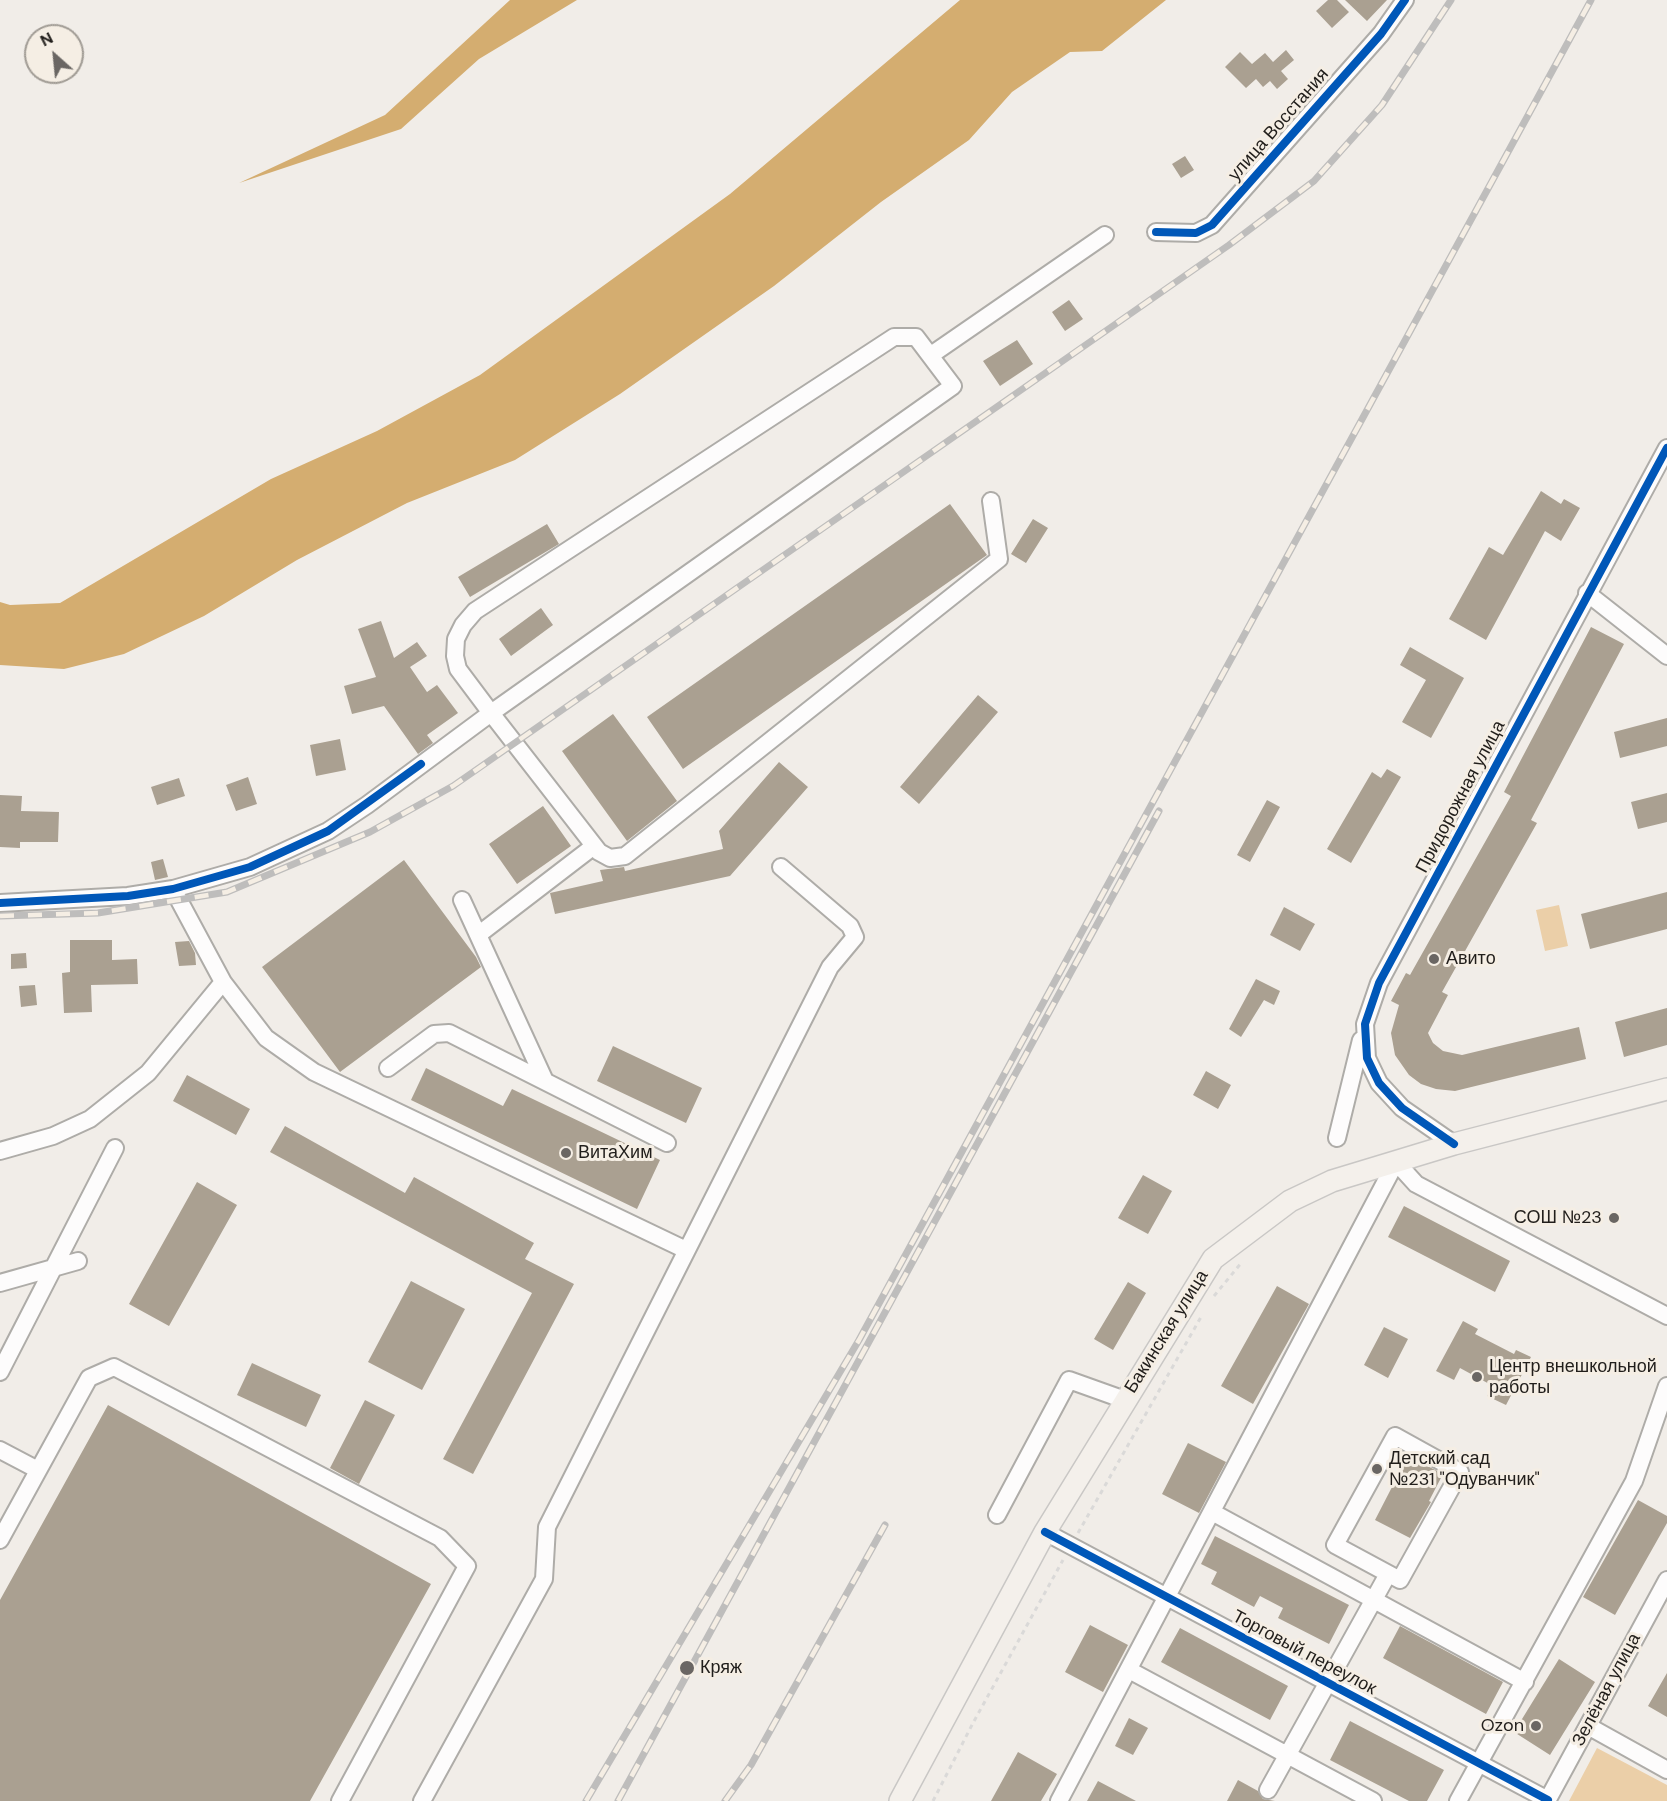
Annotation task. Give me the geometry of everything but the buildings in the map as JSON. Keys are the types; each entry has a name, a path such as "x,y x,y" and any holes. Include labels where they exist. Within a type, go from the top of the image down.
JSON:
{"main road":[{"name":"Бакинская улица","path":"900,1801 1045,1532 1213,1259 1290,1201 1332,1181 1454,1144 1667,1089"}],"street":[{"name":"улица Восстания","path":"1156,232 1197,233 1212,225 1382,34 1405,0"},
{"path":"931,355 1105,235"},
{"path":"0,903 128,896 172,889 250,867 328,831 491,713 953,387 916,337 894,337 475,611 463,625 456,639 455,656 458,669 491,713 599,852 610,858 625,856 999,559 991,501"},
{"name":"Придорожная улица","path":"1454,1144 1402,1108 1379,1083 1367,1058 1365,1024 1379,983 1667,448"},
{"path":"1587,593 1667,656"},
{"path":"478,935 594,846"},
{"path":"422,1801 544,1579 547,1527 830,967 855,938 850,926 781,867"},
{"path":"172,889 223,982 266,1038 314,1072 686,1250"},
{"path":"462,900 545,1081"},
{"path":"0,1151 53,1136 90,1119 148,1073 223,982"},
{"path":"1337,1138 1365,1024"},
{"path":"388,1068 434,1034 449,1033 667,1143"},
{"path":"0,1372 115,1148"},
{"path":"1059,1801 1396,1161 1416,1184 1667,1316"},
{"path":"0,1283 78,1261"},
{"path":"0,1540 89,1378 114,1367 440,1538 467,1566 340,1801"},
{"path":"998,1515 1069,1380 1125,1400"},
{"path":"1458,1801 1634,1481 1667,1386"},
{"path":"1395,1436 1460,1472 1400,1580 1388,1574 1335,1545 1395,1436"},
{"path":"0,1450 38,1470"},
{"path":"1212,1512 1525,1682"},
{"name":"Торговый переулок","path":"1045,1532 1548,1801"},
{"path":"1268,1790 1388,1574"},
{"name":"Зелёная улица","path":"1548,1801 1667,1580"},
{"path":"1129,1670 1373,1801"},
{"path":"1588,1726 1667,1770"}],"path":[{"path":"1210,1302 1248,1256"},
{"path":"933,1801 973,1723 1071,1545 1204,1312"}],"shaded area":[{"path":"510,0 577,0 479,59 401,129 239,183 385,115"},
{"path":"960,0 1166,0 1102,51 1070,52 1012,92 969,140 881,202 774,286 620,394 515,460 407,503 297,560 204,616 124,654 64,669 0,665 0,602 10,605 60,603 271,479 377,431 480,375 730,194"},
{"path":"1559,905 1568,946 1545,951 1536,910"},
{"path":"1597,1748 1667,1785 1667,1801 1569,1801"}],"railway":[{"path":"0,916 98,913 227,892 370,832 453,786 1229,245 1314,181 1382,105 1451,0"},
{"path":"586,1801 859,1340 1591,0"},
{"path":"618,1801 1159,811"},
{"path":"725,1801 751,1765 885,1525"}],"cycle path":[{"path":"1156,232 1196,233 1212,225 1381,34 1405,0"},
{"path":"1454,1144 1402,1108 1379,1083 1367,1058 1365,1024 1379,983 1667,448"},
{"path":"0,903 128,896 173,889 250,867 328,831 421,764"},
{"path":"1045,1532 1548,1800"}],"place":[{"name":"Авито","path":"1434,959"},
{"name":"ВитаХим","path":"566,1153"},
{"name":"СОШ №23","path":"1614,1218"},
{"name":"Центр внешкольной работы","path":"1477,1377"},
{"name":"Детский сад №231 \"Одуванчик\"","path":"1377,1469"},
{"name":"Кряж","path":"687,1668"},
{"name":"Ozon","path":"1536,1726"}]}
